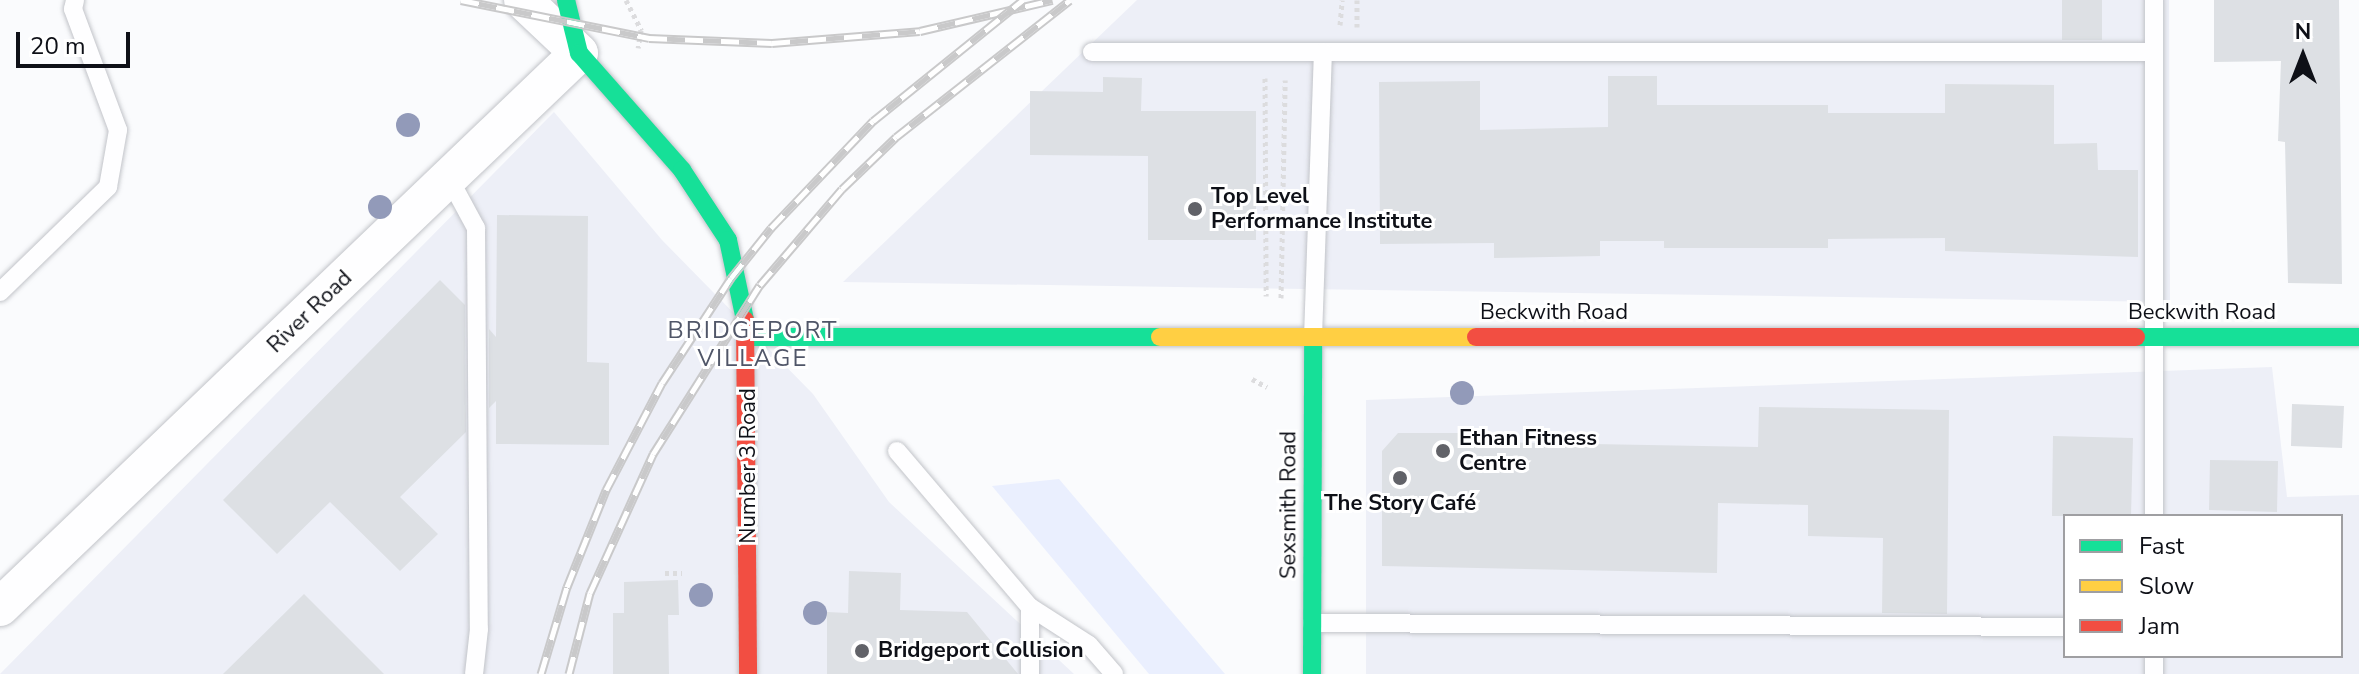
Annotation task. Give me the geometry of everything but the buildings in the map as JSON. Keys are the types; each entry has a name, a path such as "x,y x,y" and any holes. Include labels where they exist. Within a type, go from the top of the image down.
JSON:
{"street":[{"name":"Number 3 Road","path":"523,0 579,53 682,170 728,240 749,337 748,674"},
{"path":"566,0 579,53"},
{"name":"River Road","path":"0,607 450,180 579,53"},
{"name":"Beckwith Road","path":"749,337 2359,337"},
{"name":"Sexsmith Road","path":"1312,674 1313,337"}],"lane":[{"path":"0,292 108,187 118,130 73,9 75,0"},
{"path":"2154,0 2154,514"},
{"path":"1092,52 2154,52"},
{"path":"1313,337 1323,52"},
{"path":"450,180 476,228 479,629 474,674"},
{"path":"897,451 1030,607 1089,645 1114,674"},
{"path":"1030,607 1030,674"},
{"path":"1312,623 2063,627"}],"path":[{"path":"626,0 641,30 638,48"},
{"path":"1265,52 1266,310"},
{"path":"1278,312 1285,52"},
{"path":"665,573 682,573"}],"shaded area":[{"path":"1137,0 2169,0 2170,302 843,282"},
{"path":"554,112 662,240 813,394 889,502 1074,674 0,674"},
{"path":"2272,367 2287,497 2359,495 2359,674 1366,674 1366,400"},
{"path":"1059,479 1225,674 1149,674 992,486"}],"railway":[{"path":"461,0 649,38 772,43 920,31 1052,0"},
{"path":"541,674 567,587 606,490 662,383 731,278 771,228 873,121 1023,0"},
{"path":"569,674 590,593 653,454 760,285 842,189 896,137 1070,0"}],"traffic: fast":[{"path":"566,0 579,53 682,170 728,240 745,320"},
{"path":"749,337 1160,337"},
{"path":"1312,674 1313,337"},
{"path":"2136,337 2359,337"}],"traffic: slow":[{"path":"1160,337 1476,337"}],"traffic: jam":[{"path":"745,320 748,674"},
{"path":"1476,337 2136,337"}],"place":[{"name":"Top Level Performance Institute","path":"1195,209"},
{"name":"Ethan Fitness Centre","path":"1443,451"},
{"name":"The Story Café","path":"1400,478"},
{"name":"Bridgeport Collision","path":"862,651"}],"district":[{"name":"BRIDGEPORT VILLAGE","path":"753,345"}]}
